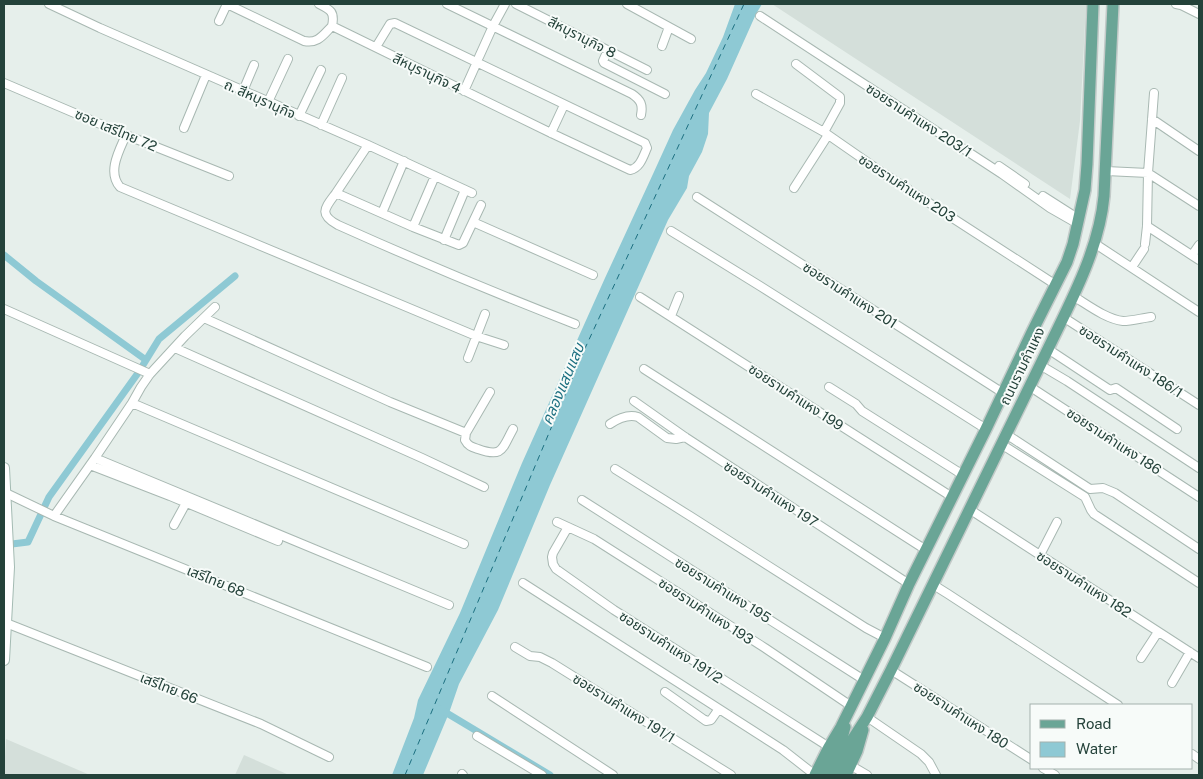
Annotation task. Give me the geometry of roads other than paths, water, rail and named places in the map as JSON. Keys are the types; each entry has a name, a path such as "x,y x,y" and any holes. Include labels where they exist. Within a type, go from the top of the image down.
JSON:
{"main road":[{"name":"ถนนรามคำแหง","path":"815,775 885,638 909,584 1067,262 1085,190 1093,4"},
{"name":"ถนนรามคำแหง","path":"834,775 891,670 1048,349 1073,296 1094,243 1102,212 1106,171 1113,4"},
{"path":"4,468 9,567 4,660"},
{"name":"ถนนรามคำแหง","path":"826,775 842,738 850,706"},
{"name":"ถนนรามคำแหง","path":"848,770 861,739 867,717"}],"street":[{"name":"ถ. สีหบุรานุกิจ","path":"49,4 469,191 444,240"},
{"path":"219,21 227,4 311,42 319,39 332,26 332,13 326,7 319,4"},
{"path":"447,4 638,97 642,107 641,115"},
{"path":"464,91 505,4"},
{"name":"สีหบุรานุกิจ 8","path":"516,4 648,70"},
{"path":"627,4 691,39"},
{"path":"1180,4 1199,14"},
{"name":"ซอยรามคำแหง 203/1","path":"760,16 1002,174 1078,221"},
{"path":"376,47 390,24 395,23 478,60 564,105 551,133"},
{"name":"สีหบุรานุกิจ 4","path":"332,26 630,170 638,167 647,148 645,143 564,105"},
{"path":"662,46 669,27"},
{"path":"608,50 603,61 604,63 665,94"},
{"path":"268,102 288,59"},
{"path":"794,188 826,134 840,102 840,97 796,64"},
{"path":"243,91 254,65"},
{"path":"299,116 321,70"},
{"path":"184,128 206,75"},
{"path":"321,125 342,78"},
{"name":"ซอย เสรีไทย 72","path":"4,83 229,176"},
{"path":"1132,267 1144,246 1147,226 1148,173 1154,93"},
{"name":"ซอยรามคำแหง 203","path":"756,94 826,134 1056,285"},
{"path":"1152,119 1199,151"},
{"path":"126,135 114,164 114,175 120,187 476,336 504,345"},
{"path":"368,145 326,207 325,212 329,220 428,265 575,324"},
{"path":"382,212 404,162"},
{"name":"ซอยรามคำแหง 203/1","path":"999,166 1052,205"},
{"path":"1106,171 1148,173 1199,206"},
{"path":"413,227 435,176"},
{"path":"336,193 457,245 461,244 481,206"},
{"name":"ซอยรามคำแหง 201","path":"697,197 1003,393"},
{"path":"473,222 592,275"},
{"path":"1147,226 1196,258 1199,245"},
{"path":"671,232 986,429"},
{"path":"1094,243 1199,312"},
{"name":"ซอยรามคำแหง 199","path":"640,296 952,498"},
{"path":"671,316 679,296"},
{"path":"1073,296 1103,314 1123,321 1151,317"},
{"path":"53,515 93,461 150,374 215,307"},
{"path":"4,309 150,374"},
{"path":"468,358 486,314"},
{"name":"ซอยรามคำแหง 186/1","path":"1063,317 1199,405"},
{"path":"204,318 390,402 466,433"},
{"path":"175,348 484,487"},
{"path":"1048,349 1110,390 1116,388 1177,429"},
{"path":"1040,365 1068,381 1199,468"},
{"path":"644,369 926,550"},
{"path":"829,386 856,404 862,411 964,475"},
{"name":"ซอยรามคำแหง 186","path":"1029,386 1199,497"},
{"path":"490,392 466,433 465,440 469,446 495,454 503,448 513,430"},
{"name":"ซอยรามคำแหง 197","path":"634,401 685,438 909,584"},
{"path":"132,403 464,544"},
{"path":"610,424 623,417 633,416 638,417 667,438 685,438"},
{"path":"1003,439 1051,462 1090,489 1102,488 1115,493 1199,548"},
{"path":"1003,439 1045,471 1085,497 1094,514 1199,583"},
{"path":"93,461 186,503 278,541"},
{"path":"93,461 449,605"},
{"path":"1045,471 1051,462"},
{"path":"615,469 866,628 885,638"},
{"path":"1085,497 1090,489"},
{"name":"เสรีไทย 68","path":"6,493 53,515 427,667"},
{"name":"ซอยรามคำแหง 195","path":"582,500 864,680"},
{"path":"174,525 186,503"},
{"name":"ซอยรามคำแหง 182","path":"969,509 1199,658"},
{"name":"ซอยรามคำแหง 193","path":"557,522 602,544 764,648 850,706"},
{"path":"1040,555 1057,522"},
{"name":"ซอยรามคำแหง 191/2","path":"568,527 552,557 553,564 559,572 614,610 829,747"},
{"path":"523,584 783,750 815,775"},
{"path":"932,584 1116,704"},
{"name":"เสรีไทย 66","path":"6,623 261,724 329,757"},
{"path":"1140,658 1158,632"},
{"name":"ซอยรามคำแหง 191/1","path":"515,647 530,656 540,657 552,663 731,775"},
{"path":"1172,683 1190,652"},
{"name":"ซอยรามคำแหง 180","path":"891,670 1030,759"},
{"path":"664,692 706,721 711,720 718,710"},
{"path":"492,696 613,775"},
{"path":"867,717 921,754 929,762 936,775"},
{"path":"477,736 542,775"},
{"path":"848,770 867,775"}],"water":[{"name":"คลองแสนแสบ","path":"735,4 762,4 709,113 708,134 702,152 689,176 687,188 668,220 550,485 498,610 459,684 423,775 392,775 414,718 418,700 460,613 522,463 673,130 706,73 723,37"}],"waterway":[{"path":"4,255 36,281 146,360"},
{"path":"143,365 159,339 235,276"},
{"path":"4,545 28,542 49,497 138,373"},
{"path":"440,709 550,775"}]}
